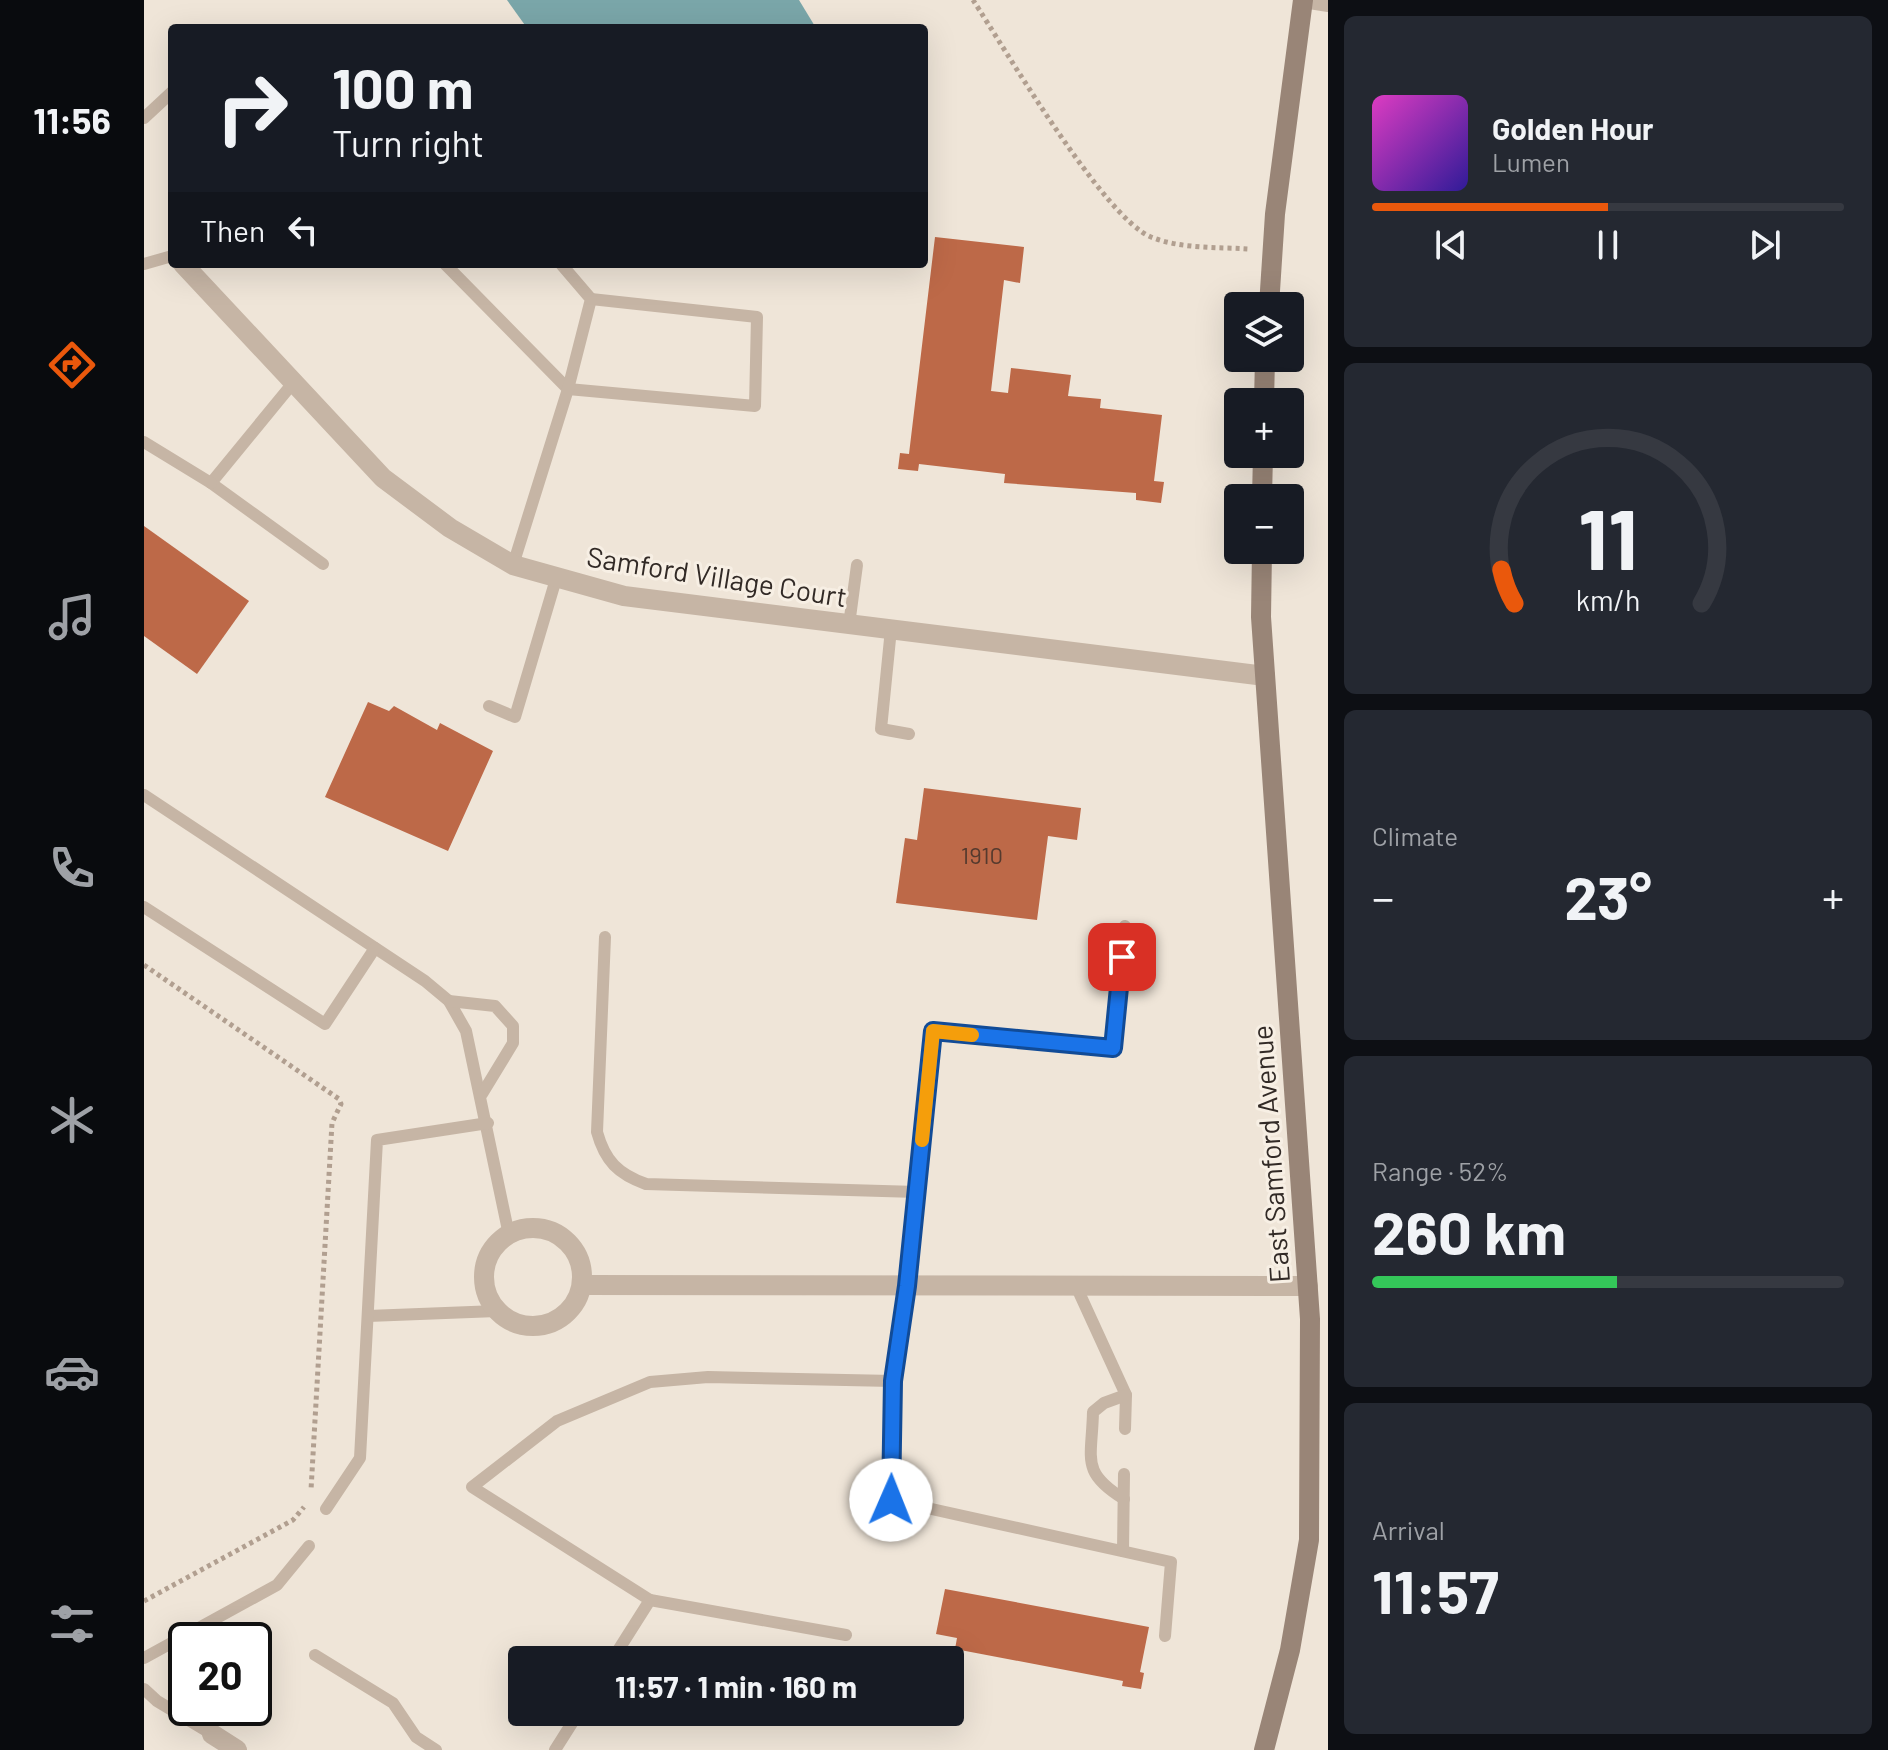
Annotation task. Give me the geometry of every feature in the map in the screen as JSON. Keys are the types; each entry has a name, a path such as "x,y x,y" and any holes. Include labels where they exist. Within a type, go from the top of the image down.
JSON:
{"street":[{"path":"1270,292 1303,1"},
{"name":"Samford Village Court","path":"187,268 383,478 450,528 513,565 624,596 1265,676"},
{"name":"East Samford Avenue","path":"1262,564 1261,617 1308,1286 1309,1540 1290,1650 1264,1750"},
{"path":"530,1228 546,1229 561,1235 573,1246 580,1261 582,1285 573,1307 546,1325 513,1323 497,1311 484,1285 484,1268 490,1253 509,1235 530,1228"},
{"path":"582,1285 1308,1286"},
{"path":"212,1734 237,1750"}],"lane":[{"path":"1303,1 1328,6"},
{"path":"144,118 168,96"},
{"path":"144,264 168,257"},
{"path":"449,268 568,389 755,406 757,317 591,299 564,268"},
{"path":"513,565 568,389 591,299"},
{"path":"211,483 293,383"},
{"path":"144,442 211,483 323,564"},
{"path":"849,625 857,565"},
{"path":"489,706 515,717 556,579"},
{"path":"891,629 881,729 909,734"},
{"path":"144,795 375,948 449,1001 466,1031 482,1094 509,1235"},
{"path":"144,907 325,1024 375,948"},
{"path":"1125,926 1113,1048 933,1031 907,1286 893,1381 891,1500 1171,1562 1165,1636"},
{"path":"605,937 597,1132 603,1155 623,1175 646,1184 917,1192"},
{"path":"449,1001 495,1006 513,1026 513,1043 482,1094"},
{"path":"326,1509 360,1458 377,1140 488,1123"},
{"path":"1077,1288 1126,1395 1125,1429"},
{"path":"368,1316 497,1311"},
{"path":"846,1635 650,1600 472,1487 557,1421 650,1382 708,1377 893,1381"},
{"path":"1124,1499 1100,1484 1092,1473 1093,1412 1104,1403 1126,1395"},
{"path":"1123,1551 1124,1474"},
{"path":"144,1658 277,1585 309,1546"},
{"path":"621,1646 650,1600"},
{"path":"315,1655 393,1703 416,1737 436,1750"},
{"path":"144,1689 157,1701 212,1734"},
{"path":"555,1750 570,1726"}],"path":[{"path":"973,0 1057,132 1118,208 1150,237 1192,245 1273,250"},
{"path":"144,965 339,1099 341,1104 332,1123 326,1273 311,1490 306,1505 293,1520 144,1601"}],"water":[{"path":"507,0 799,0 814,24 524,24"}],"building":[{"path":"935,237 1024,247 1020,283 1004,280 991,391 1008,393 1011,368 1071,375 1068,396 1101,399 1100,408 1162,415 1154,481 1164,482 1161,503 1136,500 1136,493 1004,483 1005,474 919,464 918,471 898,469 900,453 909,454"},
{"path":"144,526 249,601 197,674 144,636"},
{"path":"368,702 389,711 394,706 437,730 440,723 493,751 448,851 325,797"},
{"path":"924,788 1081,808 1077,840 1048,836 1037,920 896,903 905,838 917,840"},
{"path":"945,1589 1149,1627 1140,1672 1144,1673 1141,1689 1122,1686 1123,1681 964,1651 964,1646 956,1646 957,1638 936,1634"}],"slow traffic":[{"path":"922,1140 933,1031 972,1035"}],"route":[{"path":"891,1500 893,1381 907,1286 933,1031 1113,1048 1122,957"}]}
